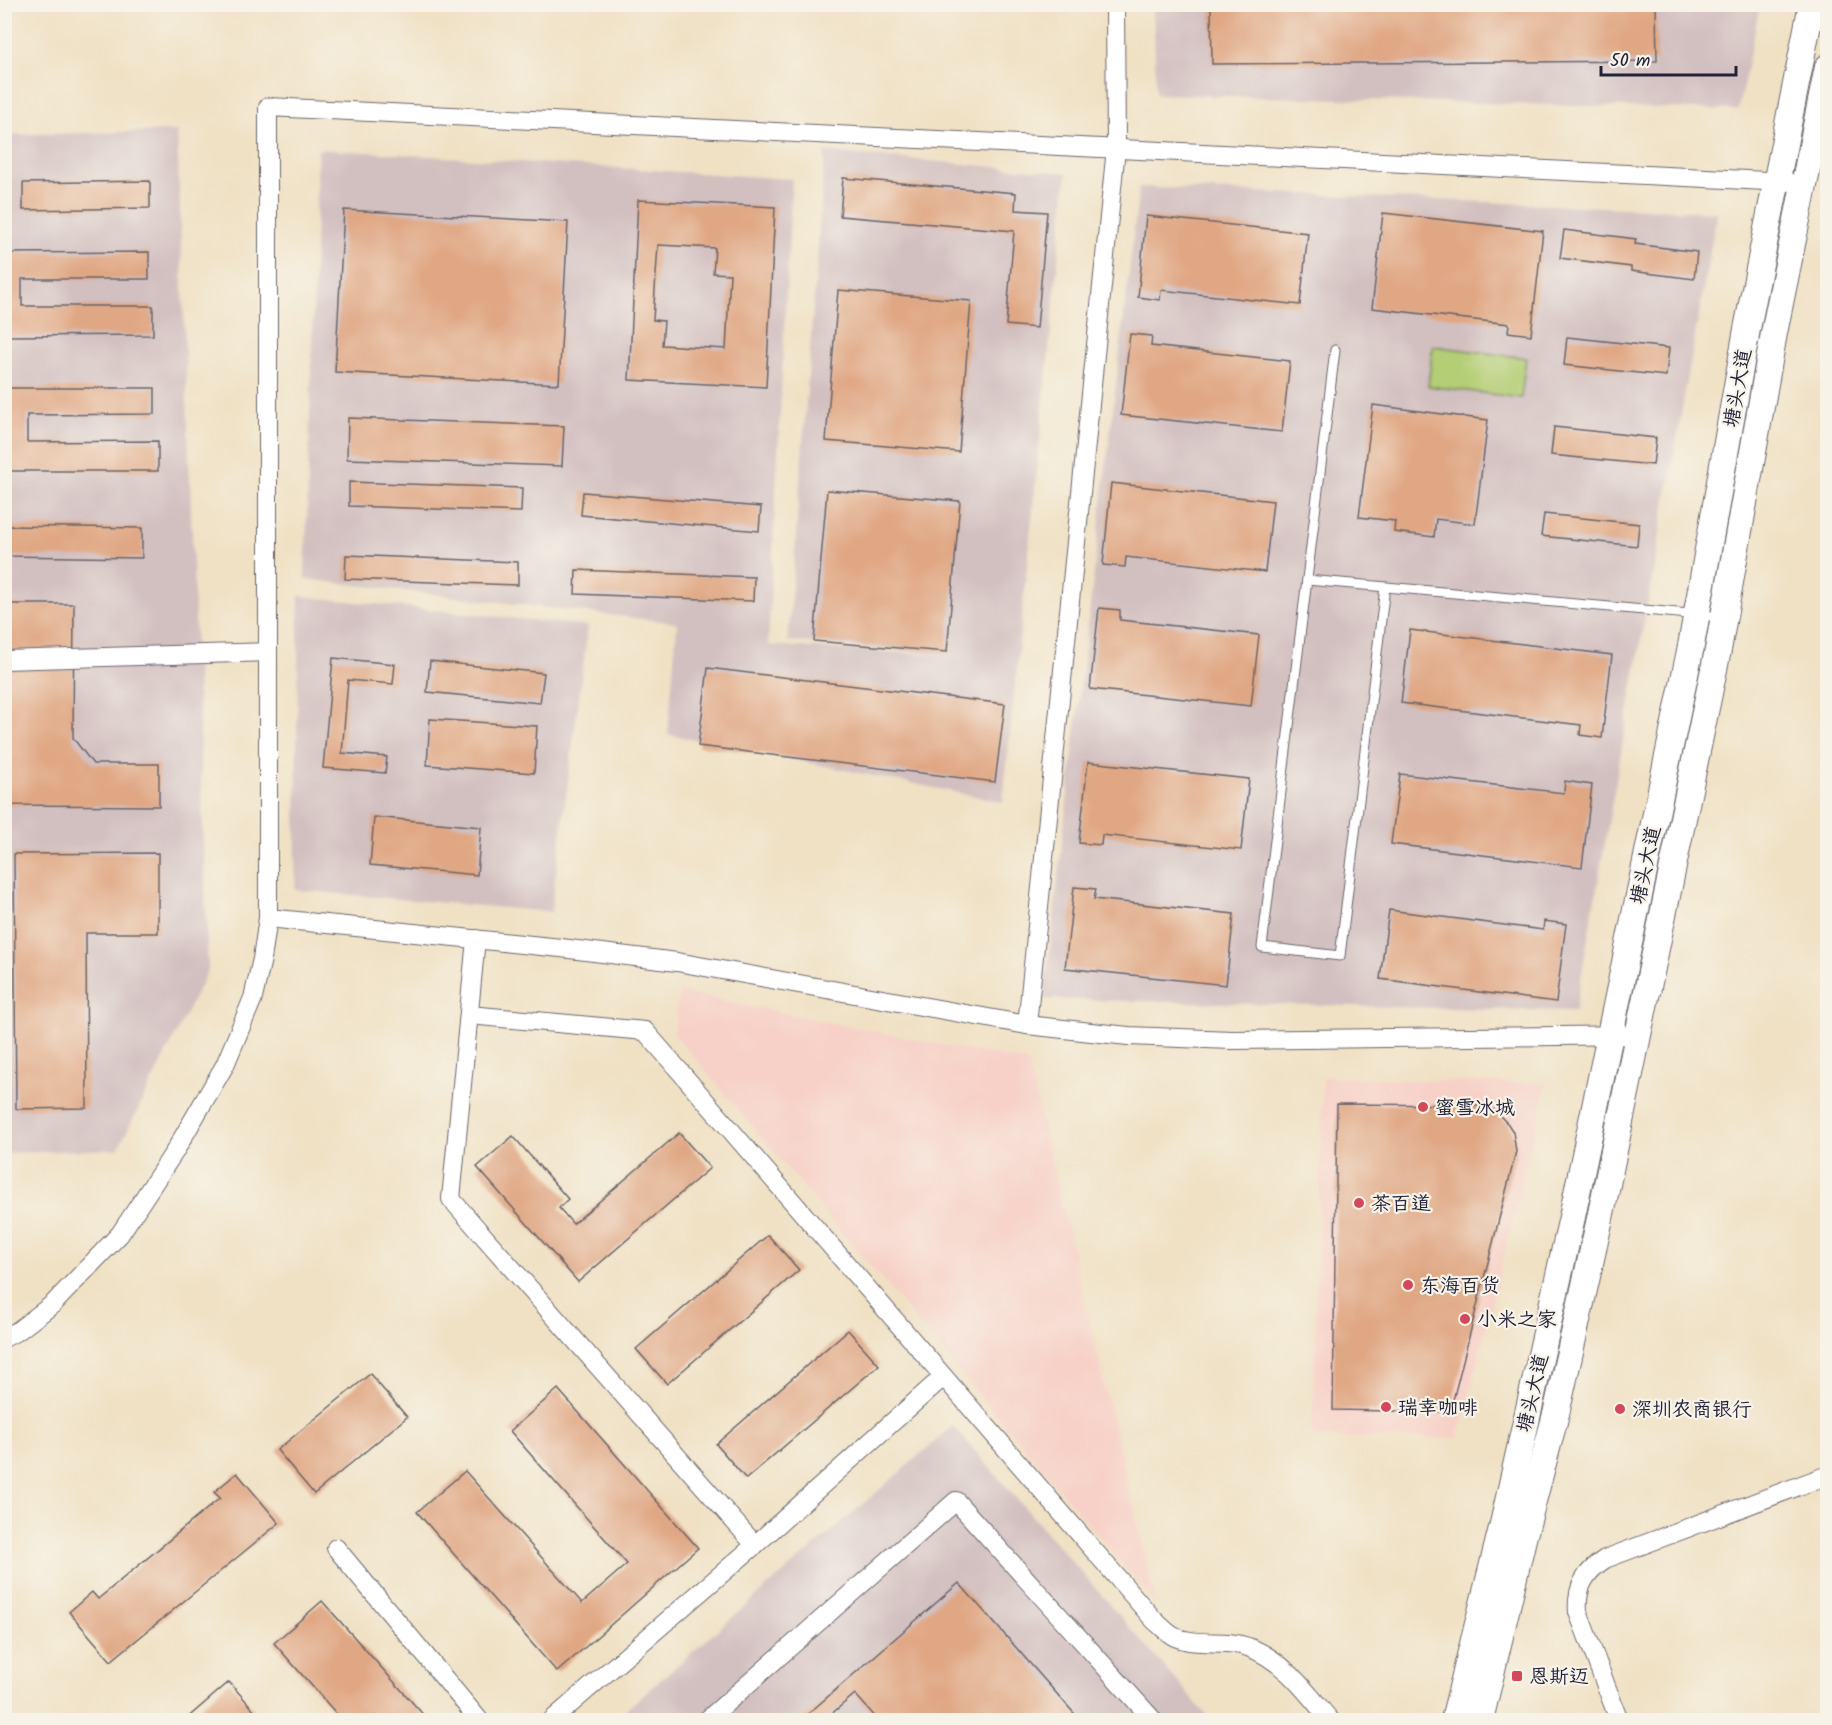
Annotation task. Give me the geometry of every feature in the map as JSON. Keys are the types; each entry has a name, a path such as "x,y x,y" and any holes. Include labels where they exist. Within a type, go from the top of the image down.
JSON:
{"main road":[{"name":"塘头大道","path":"1454,1720 1527,1419 1610,1036 1697,615 1747,329 1812,4"},
{"name":"塘头大道","path":"1480,1720 1523,1539 1556,1414 1599,1223 1724,617 1774,333 1827,67"}],"street":[{"path":"1027,1025 1116,148 1115,4"},
{"path":"4,1338 19,1330 53,1304 120,1234 175,1151 225,1065 253,998 262,959 268,918 268,107 1804,182"},
{"path":"4,660 268,652"},
{"path":"268,918 677,962 1027,1025 1128,1036 1232,1040 1638,1035"},
{"path":"476,939 451,1199 755,1545"},
{"path":"469,1015 645,1031 1154,1620 1173,1637 1191,1641 1231,1642 1250,1647 1274,1661 1298,1682 1330,1720"},
{"path":"552,1720 755,1545 943,1377"},
{"path":"1619,1720 1578,1612 1577,1599 1585,1575 1605,1559 1827,1476"},
{"path":"707,1720 956,1502 1153,1720"},
{"path":"336,1548 479,1720"}],"lane":[{"path":"1335,350 1262,947 1340,956 1385,587"},
{"path":"1307,580 1724,617"}],"shaded area":[{"path":"1153,5 1760,5 1738,110 1156,94"},
{"path":"177,131 208,970 118,1149 5,1153 4,135"},
{"path":"318,149 792,179 768,645 974,657 788,641 825,152 1067,173 1003,802 668,734 677,623 305,579"},
{"path":"1139,187 1717,212 1575,1011 1044,999"},
{"path":"299,596 588,626 551,912 295,890"},
{"path":"679,992 1028,1062 1156,1604 674,1034"},
{"name":"东海百货","path":"1323,1077 1547,1084 1458,1438 1312,1438"},
{"path":"953,1426 1211,1720 614,1720"}],"green space":[{"path":"1433,346 1526,358 1521,398 1428,386"}],"building":[{"path":"1211,4 1656,4 1657,61 1212,64"},
{"path":"843,178 1016,193 1015,210 1047,212 1037,328 1006,325 1014,231 840,216"},
{"path":"150,181 150,208 23,210 23,183"},
{"path":"638,200 775,207 766,387 629,380","holes":["658,245 715,248 713,273 730,274 726,349 662,345 664,321 653,320"]},
{"path":"344,210 568,222 559,384 335,372"},
{"path":"1383,213 1543,231 1531,335 1508,332 1509,324 1372,308"},
{"path":"1146,216 1308,233 1300,305 1161,290 1160,300 1138,297"},
{"path":"1564,230 1636,239 1635,244 1697,252 1694,279 1631,271 1631,267 1560,258"},
{"path":"149,252 149,279 22,279 22,306 153,306 153,335 4,336 4,253"},
{"path":"838,290 971,301 959,452 826,441"},
{"path":"1130,334 1152,336 1151,346 1290,361 1282,432 1121,415"},
{"path":"1567,337 1669,348 1666,376 1564,365"},
{"path":"4,388 155,388 155,414 27,415 27,442 158,441 158,471 4,471"},
{"path":"1373,405 1488,420 1475,524 1436,519 1434,537 1394,532 1395,521 1359,517"},
{"path":"348,418 564,426 562,466 347,459"},
{"path":"1554,427 1656,438 1653,465 1551,455"},
{"path":"349,482 522,488 521,512 349,506"},
{"path":"1111,483 1273,501 1265,572 1126,557 1125,567 1103,565"},
{"path":"827,490 960,501 947,652 814,641"},
{"path":"583,492 761,507 759,531 581,515"},
{"path":"1544,514 1639,524 1637,546 1541,536"},
{"path":"6,526 142,528 142,558 5,556"},
{"path":"346,555 518,562 518,585 345,579"},
{"path":"576,570 754,577 753,601 575,594"},
{"path":"7,604 74,604 73,738 93,764 159,764 159,806 7,805"},
{"path":"1099,608 1120,610 1120,620 1259,635 1251,706 1090,689"},
{"path":"1410,630 1612,655 1602,738 1580,735 1581,725 1401,703"},
{"path":"333,658 395,664 393,684 348,680 342,753 387,757 385,773 323,768"},
{"path":"430,661 544,673 540,703 427,692"},
{"path":"708,668 1005,704 995,782 698,746"},
{"path":"430,719 537,726 534,773 427,765"},
{"path":"1088,762 1249,779 1241,850 1102,835 1101,845 1079,843"},
{"path":"1400,774 1564,793 1565,781 1592,785 1582,867 1391,844"},
{"path":"374,817 481,827 477,875 370,865"},
{"path":"158,853 158,933 86,933 87,1108 16,1109 14,854"},
{"path":"1074,887 1096,889 1094,899 1234,914 1226,985 1065,968"},
{"path":"1389,910 1543,930 1544,921 1566,924 1556,1002 1380,979"},
{"name":"东海百货","path":"1337,1104 1477,1105 1495,1111 1513,1132 1516,1151 1514,1160 1450,1412 1333,1410"},
{"path":"679,1133 710,1168 578,1282 477,1167 513,1136 568,1199 559,1208 573,1224"},
{"path":"768,1235 799,1270 667,1384 636,1349"},
{"path":"848,1330 879,1365 746,1479 716,1444"},
{"path":"370,1374 407,1417 314,1494 277,1450"},
{"path":"558,1389 698,1548 557,1672 417,1512 465,1471 582,1603 627,1564 510,1431"},
{"path":"237,1473 279,1523 111,1661 69,1612 92,1592 98,1599 220,1498 214,1492"},
{"path":"959,1583 1080,1720 878,1720 855,1694 824,1720 801,1720"},
{"path":"322,1601 428,1720 342,1720 274,1643"},
{"path":"229,1682 263,1720 185,1720"}],"place":[{"name":"蜜雪冰城","path":"1423,1107"},
{"name":"茶百道","path":"1359,1203"},
{"name":"东海百货","path":"1408,1285"},
{"name":"小米之家","path":"1465,1319"},
{"name":"瑞幸咖啡","path":"1386,1407"},
{"name":"深圳农商银行","path":"1620,1409"},
{"name":"恩斯迈","path":"1517,1676"}]}
